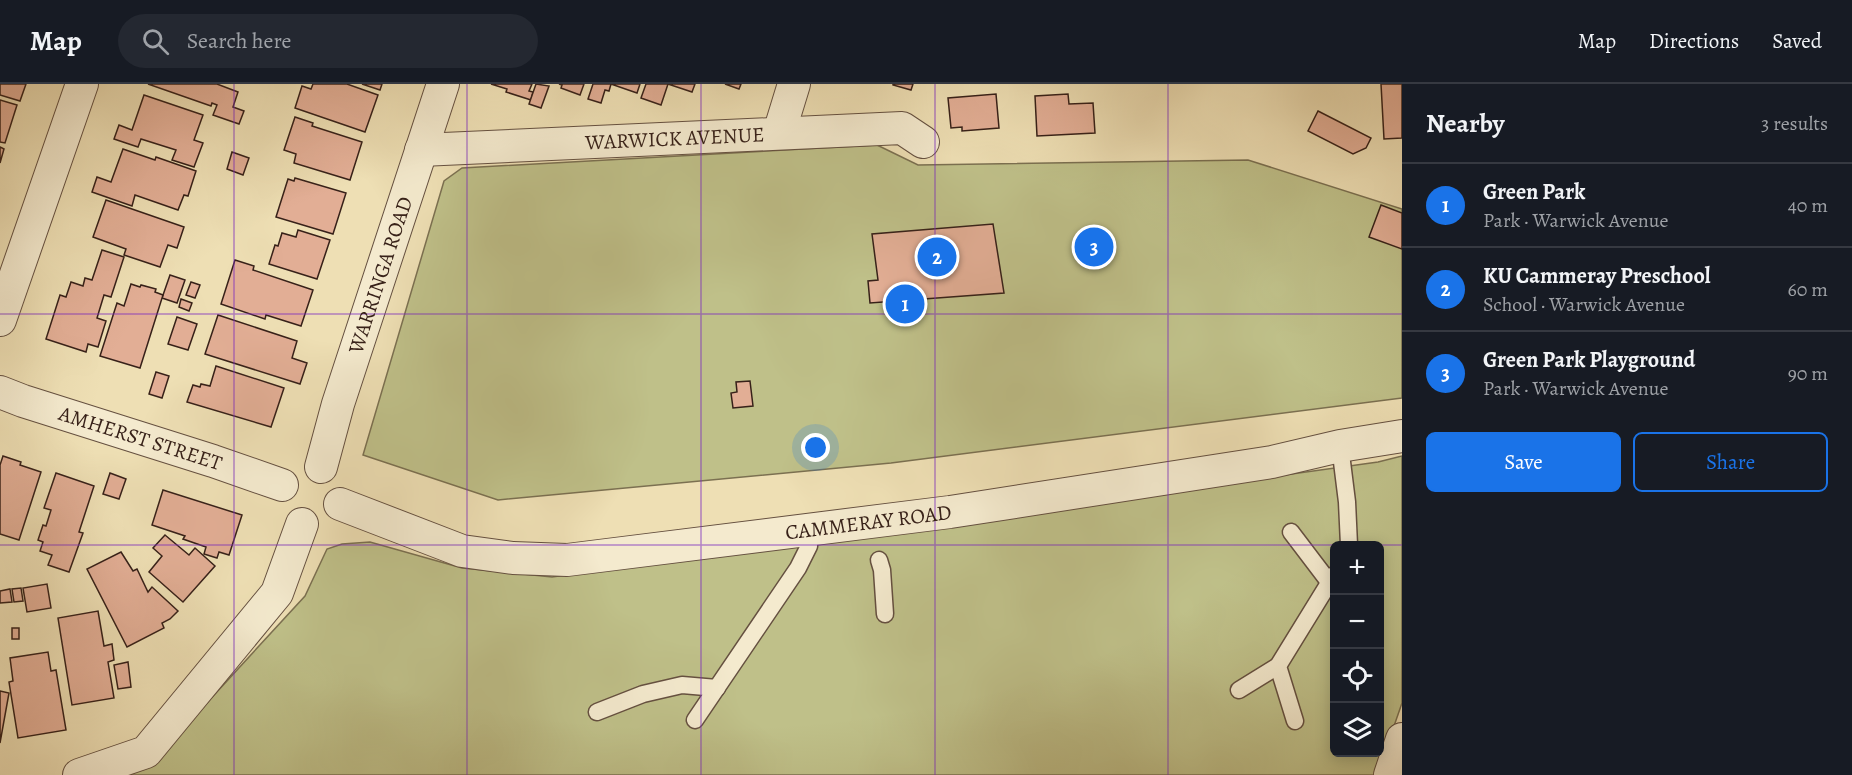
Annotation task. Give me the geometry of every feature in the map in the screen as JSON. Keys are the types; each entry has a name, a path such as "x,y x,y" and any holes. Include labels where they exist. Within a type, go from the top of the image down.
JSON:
{"street":[{"path":"0,320 82,84"},
{"name":"WARRINGA ROAD","path":"321,467 338,404 442,84"},
{"path":"779,133 794,84"},
{"name":"WARWICK AVENUE","path":"421,150 902,128 923,142"},
{"name":"AMHERST STREET","path":"0,392 282,485"},
{"name":"CAMMERAY ROAD","path":"340,504 462,550 513,558 567,560 950,512 1272,462 1340,446 1402,436"},
{"path":"302,466 321,467 336,477 342,495 340,504 330,520 312,526 302,524 293,520 286,513 280,495 282,485 286,477 302,466"},
{"path":"79,775 146,752 277,593 302,524"},
{"path":"1390,775 1402,739"}],"lane":[{"path":"1340,446 1347,502 1349,541"},
{"path":"1291,532 1330,576"},
{"path":"695,720 798,568 809,546"},
{"path":"879,560 882,570 885,614"},
{"path":"1239,690 1278,666 1330,581"},
{"path":"1278,666 1295,721"},
{"path":"597,712 643,694 682,685 717,688"}],"green space":[{"path":"877,145 918,165 1248,160 1402,209 1402,398 891,463 498,500 363,455 444,181 462,168"},
{"path":"1402,456 1402,703 1384,755 1384,541 1330,541 1330,757 1383,757 1377,775 113,775 157,757 305,596 327,549 342,544 370,542 462,568 552,577 1378,462"}],"building":[{"path":"0,84 26,84 20,101 0,95"},
{"path":"148,84 217,84 238,92 233,107 244,111 239,124 213,115 217,105 212,103 211,106"},
{"path":"313,84 347,84 378,95 365,132 295,108 302,86 311,89"},
{"path":"362,84 382,84 380,90"},
{"path":"491,84 532,84 529,91 533,92 531,100 506,92 507,89"},
{"path":"536,84 549,86 541,108 529,104"},
{"path":"559,84 584,84 580,95 561,88 562,85"},
{"path":"593,84 611,84 609,91 605,90 601,103 588,99"},
{"path":"611,84 640,84 637,93"},
{"path":"646,84 668,84 661,105 641,98"},
{"path":"668,84 695,84 692,92"},
{"path":"725,84 741,84 739,89"},
{"path":"893,84 913,84 911,90"},
{"path":"1381,84 1402,84 1402,138 1384,139"},
{"path":"996,94 999,128 962,131 962,127 951,128 948,98"},
{"path":"1068,94 1069,104 1093,103 1095,133 1037,136 1035,96"},
{"path":"144,95 203,115 194,140 203,143 194,167 172,160 176,150 141,139 138,147 114,139 119,125 132,130"},
{"path":"0,100 17,105 5,143 0,142"},
{"path":"1318,111 1371,138 1366,148 1353,154 1308,131"},
{"path":"295,117 313,123 312,126 362,142 350,180 294,163 296,154 284,150"},
{"path":"0,147 4,149 0,163"},
{"path":"123,149 155,160 156,157 196,171 188,196 184,195 178,210 135,195 132,206 92,192 97,177 111,182"},
{"path":"232,152 249,158 243,175 227,169"},
{"path":"295,178 346,193 333,234 276,217 288,179 294,181"},
{"path":"106,200 184,227 177,248 168,245 160,267 124,255 126,249 93,237"},
{"path":"1381,205 1402,213 1402,249 1369,237"},
{"path":"993,224 1004,293 870,303 868,281 878,280 872,234"},
{"path":"298,230 330,240 317,279 269,264 275,245 278,246 282,233 296,237"},
{"path":"102,250 124,257 111,297 104,295 97,318 106,321 98,347 88,344 86,352 46,339 60,295 66,297 71,282 83,286 85,278 92,280"},
{"path":"235,260 254,266 253,270 313,290 301,326 266,315 265,319 221,304"},
{"path":"170,275 185,280 177,303 162,298"},
{"path":"191,282 200,285 195,298 186,295"},
{"path":"131,284 156,289 155,292 163,295 140,368 100,356 117,303 124,306"},
{"path":"181,299 192,303 189,311 179,307"},
{"path":"218,315 297,341 292,358 307,363 300,384 205,354"},
{"path":"177,317 197,324 188,350 168,344"},
{"path":"216,366 284,388 271,427 187,402 193,385 210,386"},
{"path":"156,372 169,376 162,398 149,394"},
{"path":"750,381 753,406 733,408 731,393 737,392 736,382"},
{"path":"3,456 41,472 19,540 0,534 0,465"},
{"path":"56,473 94,486 79,532 83,533 69,572 48,565 52,555 40,551 43,542 38,540 51,510 44,508"},
{"path":"110,473 126,479 119,499 103,494"},
{"path":"163,490 242,515 229,555 219,552 217,558 204,554 206,547 183,539 185,536 152,525"},
{"path":"165,535 189,555 195,548 215,566 183,602 149,572 162,556 153,548"},
{"path":"121,552 133,571 137,569 148,592 152,587 178,611 162,623 164,628 127,647 87,569"},
{"path":"47,584 51,608 27,612 23,588"},
{"path":"21,588 23,601 14,602 12,589"},
{"path":"10,589 12,602 0,603 0,591"},
{"path":"98,611 104,646 112,644 114,660 108,662 114,698 72,705 58,618"},
{"path":"12,628 19,628 19,639 12,639"},
{"path":"48,652 51,671 56,670 66,730 18,738 9,682 13,681 10,658"},
{"path":"128,662 131,687 118,689 114,665"},
{"path":"0,691 9,693 0,743"}],"place":[{"name":"Green Park Playground","path":"1094,247"},
{"name":"KU Cammeray Preschool","path":"937,257"},
{"name":"Green Park","path":"905,304"}]}
